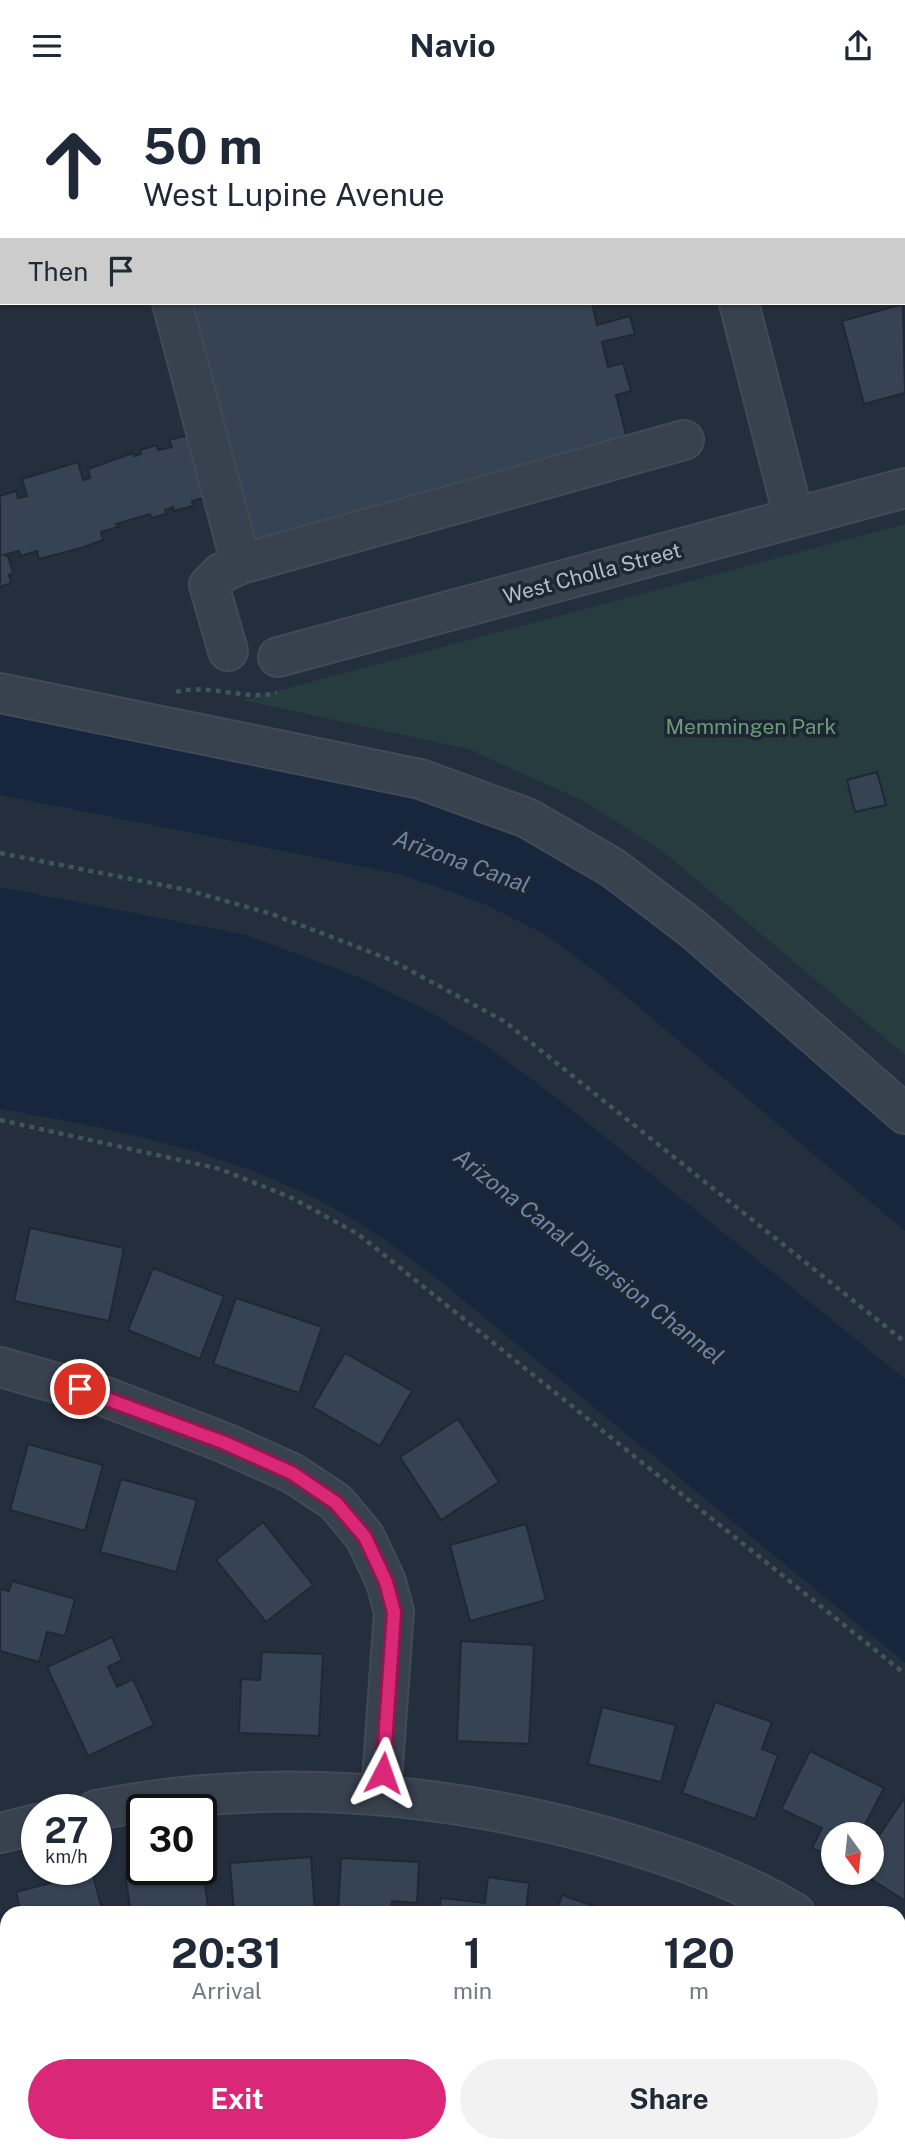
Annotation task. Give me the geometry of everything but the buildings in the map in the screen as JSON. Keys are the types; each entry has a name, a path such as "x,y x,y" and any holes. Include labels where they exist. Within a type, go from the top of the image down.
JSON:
{"street":[{"path":"173,305 241,564"},
{"path":"740,305 794,518"},
{"path":"228,651 209,585 221,573 241,564 684,440"},
{"name":"West Cholla Street","path":"278,657 905,488"},
{"path":"0,693 420,779 527,818 613,868 693,929 905,1114"},
{"path":"0,1367 106,1397 292,1473 336,1503 365,1537 386,1582 394,1612 381,1794"},
{"path":"112,1807 194,1793 381,1794 459,1803 559,1824 630,1844 690,1864 781,1906"}],"path":[{"path":"163,690 176,692 196,687 264,696 288,690 278,657"},
{"path":"0,852 187,890 272,914 391,960 504,1020 905,1342"},
{"path":"0,1120 220,1169 292,1198 358,1234 905,1674"}],"green space":[{"name":"Memmingen Park","path":"905,524 905,1055 666,854 586,802 468,749 243,700"}],"water":[{"name":"Arizona Canal","path":"0,712 334,777 439,804 543,845 627,900 905,1132 905,1231 603,977 544,934 482,903 400,874 0,795"},
{"name":"Arizona Canal Diversion Channel","path":"0,887 246,935 359,977 426,1010 485,1045 553,1095 905,1379 905,1663 440,1281 371,1231 285,1184 239,1166 144,1138 0,1109"}],"route":[{"path":"80,1389 225,1443 292,1473 336,1503 365,1537 386,1582 394,1612 383,1773"}]}
